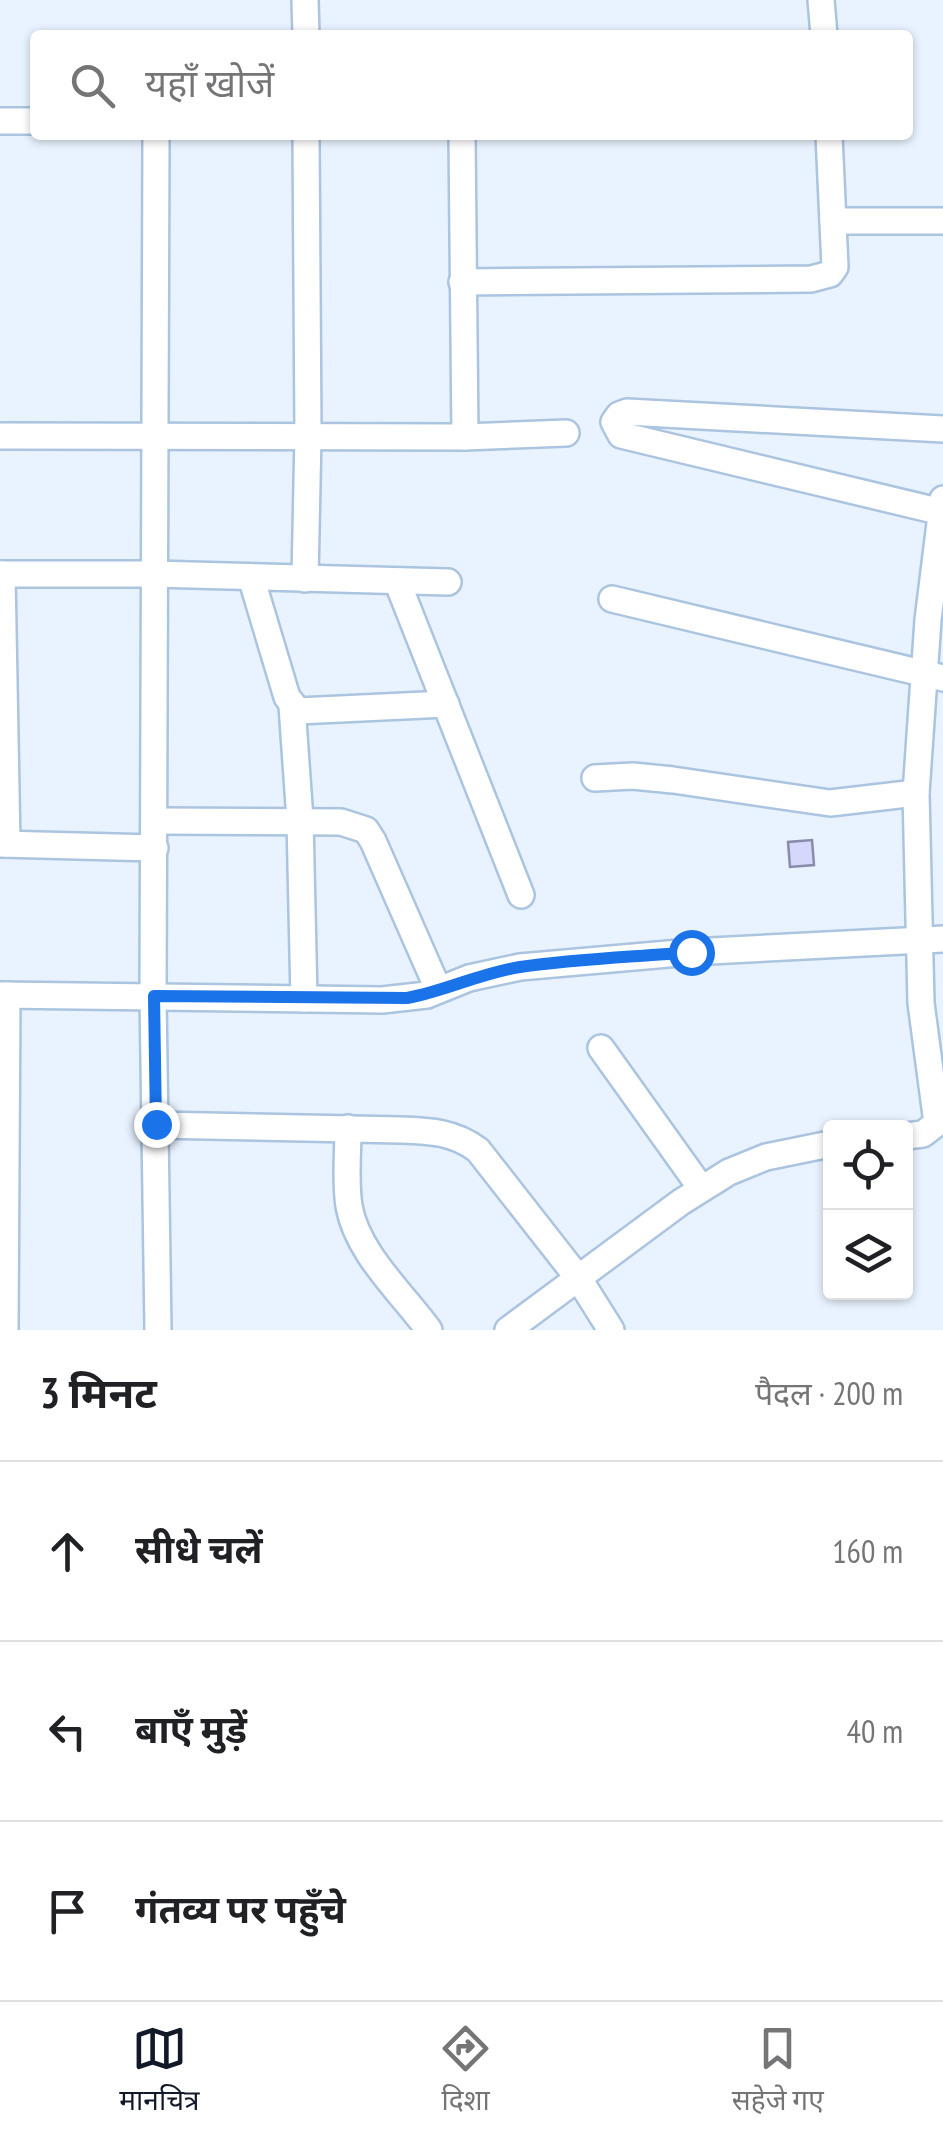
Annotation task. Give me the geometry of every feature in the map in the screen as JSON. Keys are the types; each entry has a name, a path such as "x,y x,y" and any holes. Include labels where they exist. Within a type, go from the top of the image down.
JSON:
{"street":[{"path":"306,0 306,30"},
{"path":"820,0 823,30"},
{"path":"0,121 30,121"},
{"path":"156,140 154,996 158,1330"},
{"path":"305,580 306,140"},
{"path":"462,140 464,437"},
{"path":"462,282 822,278 835,267 830,140"},
{"path":"833,221 943,222"},
{"path":"913,1135 940,1125 921,1003 931,939 917,855 916,792 933,676 942,506 622,435 614,422 618,415 627,412 943,429"},
{"path":"0,436 464,437 566,433"},
{"path":"156,848 4,844 1,574 448,582"},
{"path":"252,578 292,706 300,820 304,999"},
{"path":"396,581 521,895"},
{"path":"612,598 933,676"},
{"path":"292,706 310,712 446,704"},
{"path":"595,778 673,780 830,803 916,792"},
{"path":"156,821 300,820 356,824 366,830 438,990"},
{"path":"917,855 943,857"},
{"path":"5,1330 4,995 407,998 520,967 691,952 931,939"},
{"path":"600,1048 701,1188"},
{"path":"156,1124 440,1132 460,1138 478,1150 578,1279 611,1330"},
{"path":"348,1128 348,1202 352,1218 371,1254 429,1330"},
{"path":"508,1330 701,1188 766,1157 823,1145"}],"building":[{"path":"812,840 814,865 790,867 788,842"}],"route":[{"path":"156,1124 154,996 407,998 520,967 691,952"}]}
